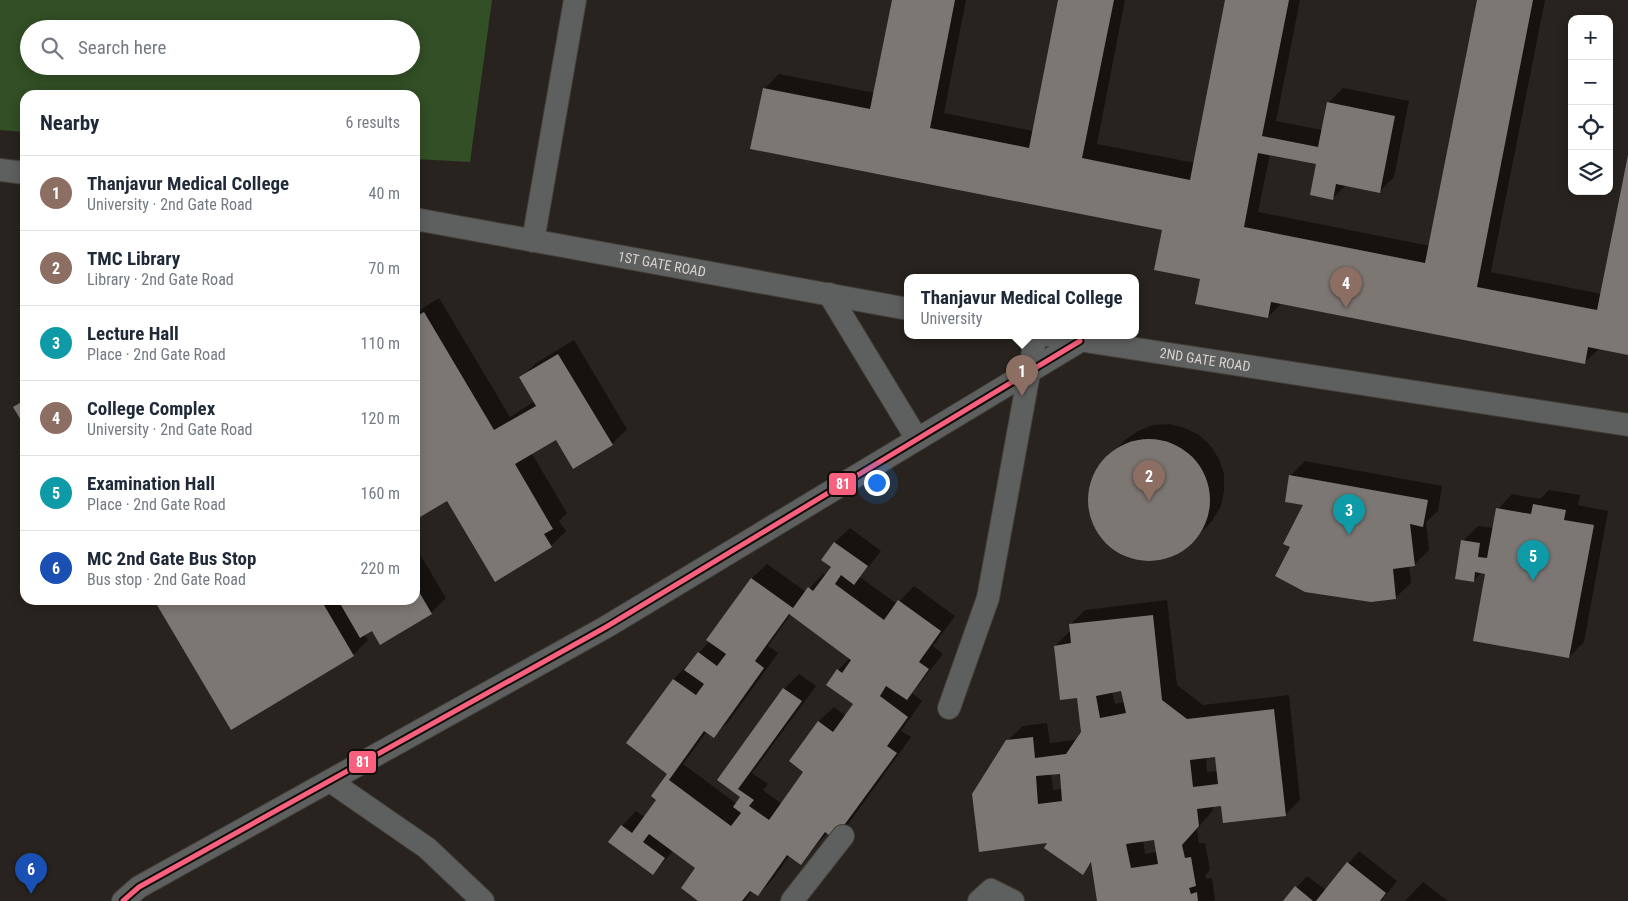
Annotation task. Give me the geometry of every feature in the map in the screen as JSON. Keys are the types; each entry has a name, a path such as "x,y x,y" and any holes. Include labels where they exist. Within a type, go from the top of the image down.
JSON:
{"street":[{"path":"534,240 575,0"},
{"path":"0,170 20,172"},
{"name":"1ST GATE ROAD","path":"420,220 904,308"},
{"path":"829,294 917,439"},
{"path":"949,708 988,598 1035,339"},
{"path":"1069,339 1080,341"},
{"path":"123,901 139,887 606,627 1080,341"},
{"name":"2ND GATE ROAD","path":"1080,341 1628,425"},
{"path":"330,781 427,848 484,901"},
{"path":"792,901 842,836"},
{"path":"980,901 990,890 1013,901"}],"green space":[{"path":"0,0 492,0 470,162 420,159 420,90 20,90 20,132 0,130"}],"building":[{"path":"892,0 955,0 930,128 1029,148 1058,0 1114,0 1082,158 1190,180 1225,0 1289,0 1262,136 1318,147 1327,102 1395,116 1380,193 1336,184 1333,200 1310,195 1316,164 1258,153 1244,227 1425,263 1477,0 1533,0 1477,287 1597,310 1628,155 1628,355 1588,347 1585,364 1271,302 1268,318 1195,304 1200,279 1154,270 1162,230 750,149 763,88 870,109"},
{"path":"424,312 494,430 536,406 519,377 558,354 613,445 573,469 556,440 515,464 553,529 544,534 552,547 495,582 447,501 420,517 420,314"},
{"path":"20,403 20,419 13,407"},
{"path":"1149,439 1161,440 1172,444 1183,449 1192,457 1200,466 1205,477 1209,488 1209,512 1205,523 1200,534 1192,543 1183,551 1172,556 1161,560 1149,561 1137,560 1126,556 1115,551 1106,543 1098,534 1093,523 1089,512 1088,500 1089,488 1093,477 1098,466 1106,457 1115,449 1126,444 1137,440"},
{"path":"1289,475 1428,500 1423,527 1410,524 1415,566 1393,569 1396,599 1371,602 1305,592 1275,576 1290,547 1283,544 1303,505 1285,502"},
{"path":"1533,504 1566,510 1564,520 1594,525 1569,658 1473,641 1485,574 1475,572 1474,582 1455,579 1461,540 1480,543 1478,557 1487,558 1496,508 1531,514"},
{"path":"834,542 868,566 854,585 841,575 835,584 884,620 898,600 941,631 919,662 929,669 907,700 886,686 880,696 908,717 887,746 897,753 834,839 825,832 801,865 787,855 758,896 750,891 742,901 698,901 681,888 695,868 649,834 643,842 665,858 653,875 608,842 621,825 632,833 656,800 651,796 667,774 626,743 673,679 696,695 704,684 684,670 698,652 717,666 726,654 706,640 751,578 793,608 808,587 813,591 831,567 821,560","holes":["789,614 851,660 842,673 837,669 826,685 853,704 833,732 818,721 789,761 803,772 769,820 749,806 754,800 738,789 802,701 783,688 717,780 740,797 733,807 741,813 731,826 669,780 704,731 714,738 764,668 755,661"]},
{"path":"420,594 432,614 380,645 372,631 360,638 341,605 420,605"},
{"path":"157,605 324,605 354,656 231,730"},
{"path":"1153,615 1162,700 1187,719 1274,709 1286,816 1223,823 1221,806 1197,809 1199,826 1182,845 1185,858 1191,857 1196,886 1189,888 1191,894 1197,892 1198,901 1097,901 1091,862 1083,875 1044,848 1047,843 979,852 972,794 1006,740 1033,737 1035,758 1066,754 1081,732 1077,698 1060,700 1054,646 1071,643 1069,624","holes":["1121,691 1126,713 1100,718 1096,696","1215,757 1218,784 1193,787 1190,760","1060,774 1062,801 1038,804 1036,776","1154,840 1158,864 1131,868 1126,844"]},
{"path":"1347,862 1386,893 1380,901 1316,901"},
{"path":"1295,886 1313,901 1283,901"}],"transit line":[{"name":"81","path":"123,901 139,887 606,627 1080,341"}],"place":[{"name":"College Complex","path":"1346,308"},
{"name":"Thanjavur Medical College","path":"1022,396"},
{"name":"TMC Library","path":"1149,501"},
{"name":"Lecture Hall","path":"1349,535"},
{"name":"Examination Hall","path":"1533,581"},
{"name":"MC 2nd Gate Bus Stop","path":"31,894"}]}
